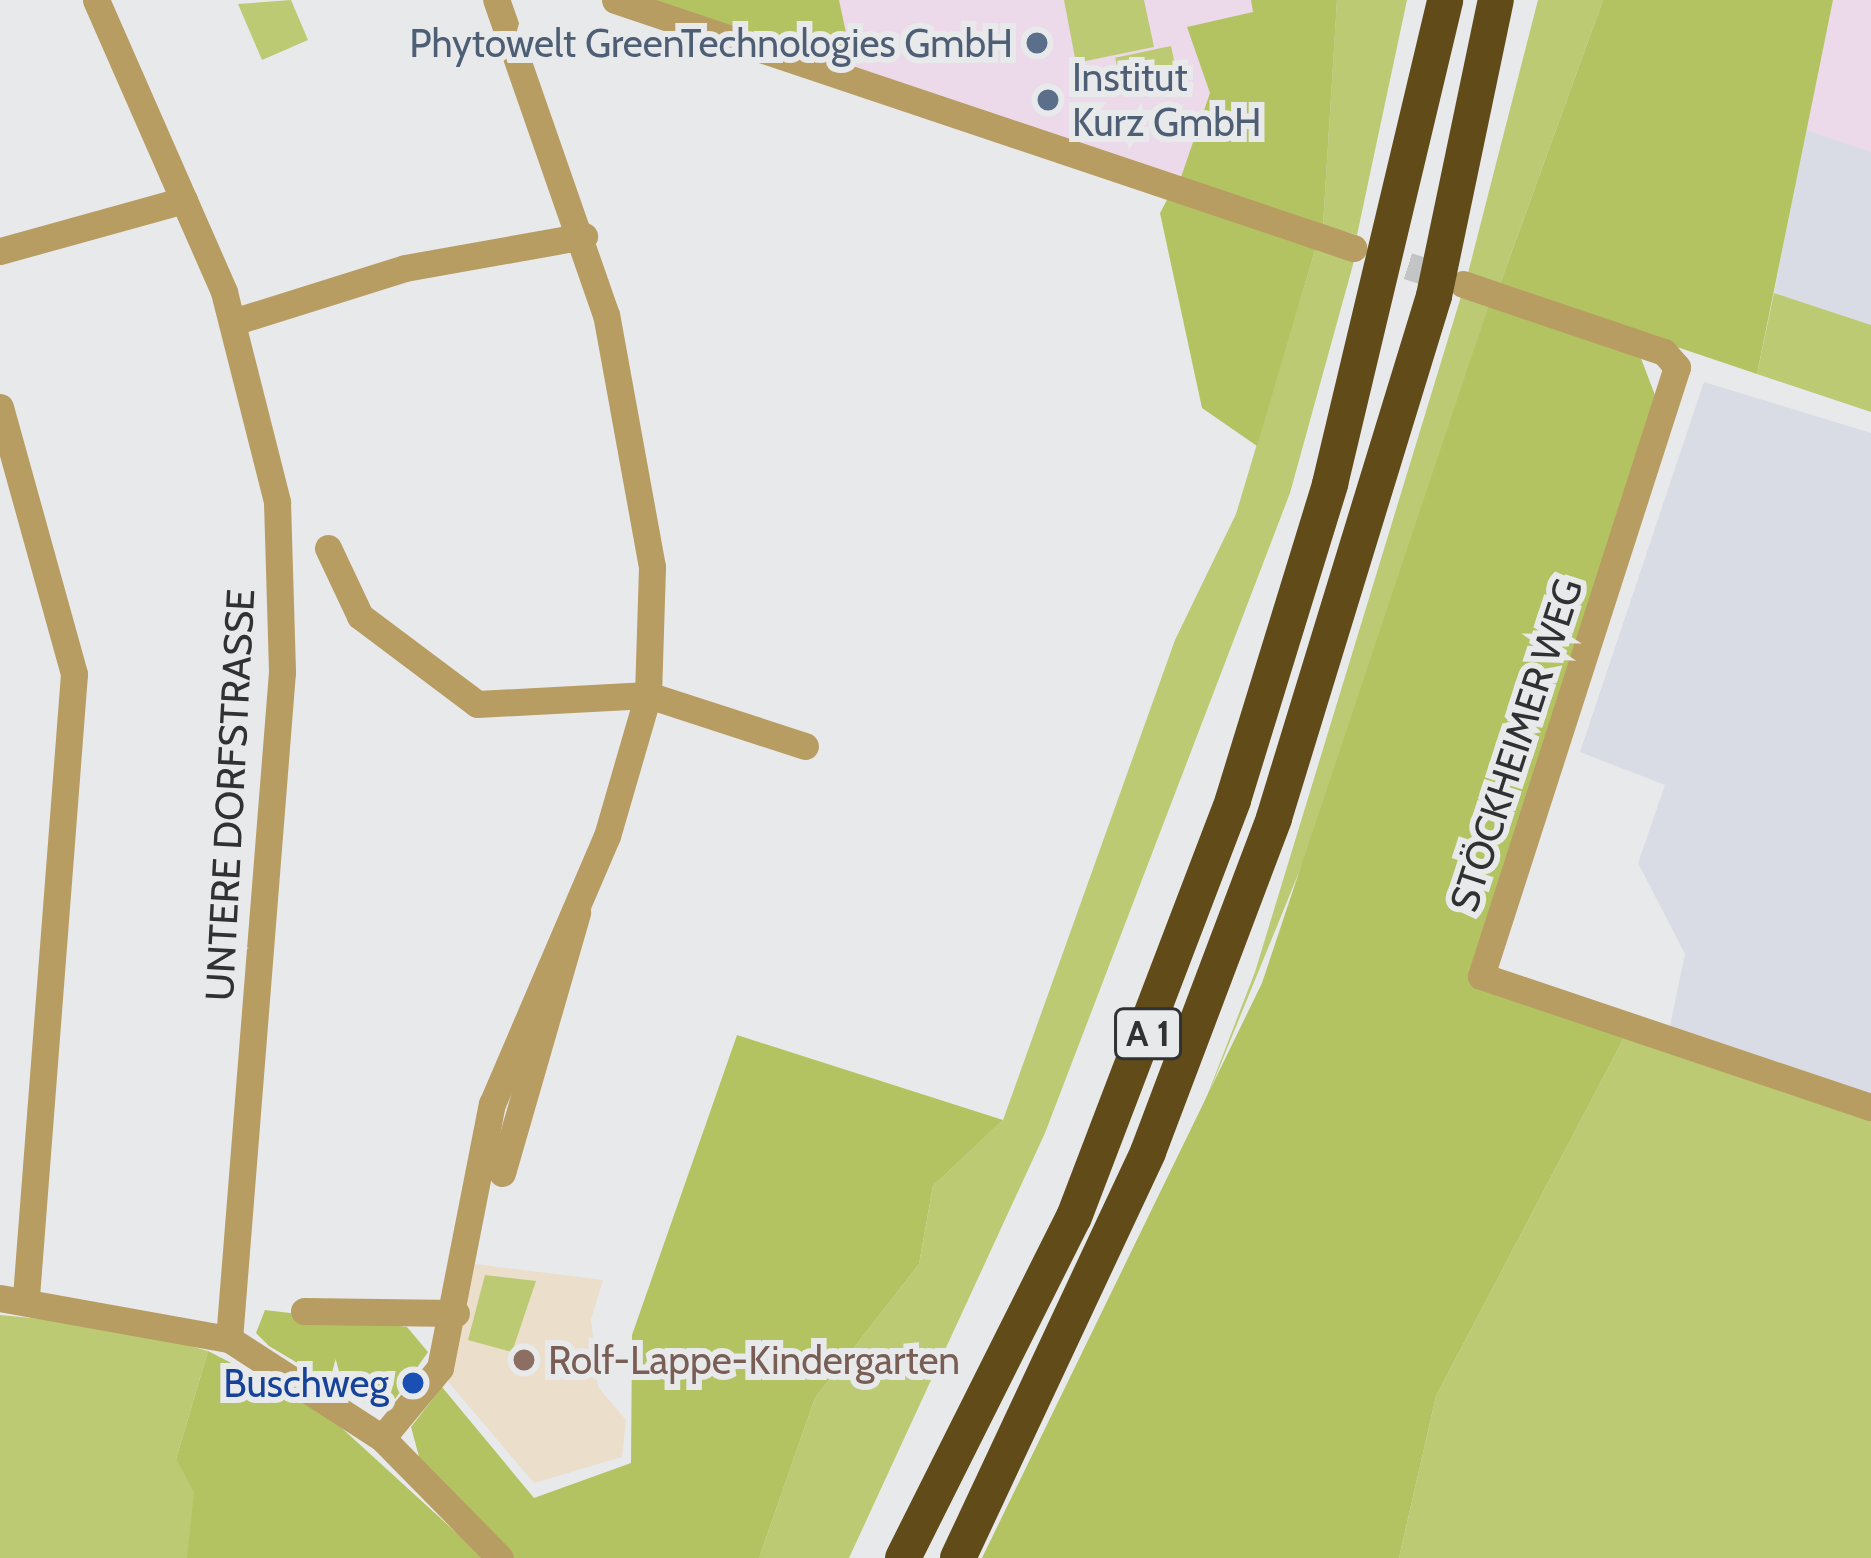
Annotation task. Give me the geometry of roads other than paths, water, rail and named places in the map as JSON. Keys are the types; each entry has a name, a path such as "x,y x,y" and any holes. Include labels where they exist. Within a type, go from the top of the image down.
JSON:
{"highway":[{"name":"A 1","path":"903,1558 1074,1217 1234,800 1330,484 1445,0"},
{"name":"A 1","path":"958,1558 1148,1153 1274,818 1434,296 1496,0"}],"street":[{"name":"UNTERE DORFSTRASSE","path":"95,0 233,322 277,502 282,672 229,1340"},
{"path":"382,1438 440,1368 455,1312 491,1104 627,783 648,695 644,503 584,236 496,0"},
{"path":"615,0 1353,248"},
{"path":"0,251 184,200"},
{"path":"233,322 405,268 584,236"},
{"name":"STÖCKHEIMER WEG","path":"1463,284 1664,352 1677,367 1481,976 1871,1107"},
{"path":"0,406 74,674 13,1298 229,1340 382,1438 500,1558"},
{"path":"328,548 360,616 477,704 648,695 805,746"},
{"path":"502,1173 578,936 577,897"},
{"path":"304,1311 455,1312"}],"tunnel":[{"path":"1369,253 1452,280"}],"place":[{"name":"Phytowelt GreenTechnologies GmbH","path":"1037,43"},
{"name":"Institut Kurz GmbH","path":"1048,100"},
{"name":"Rolf-Lappe-Kindergarten","path":"524,1360"},
{"name":"Buschweg","path":"413,1383"}]}
